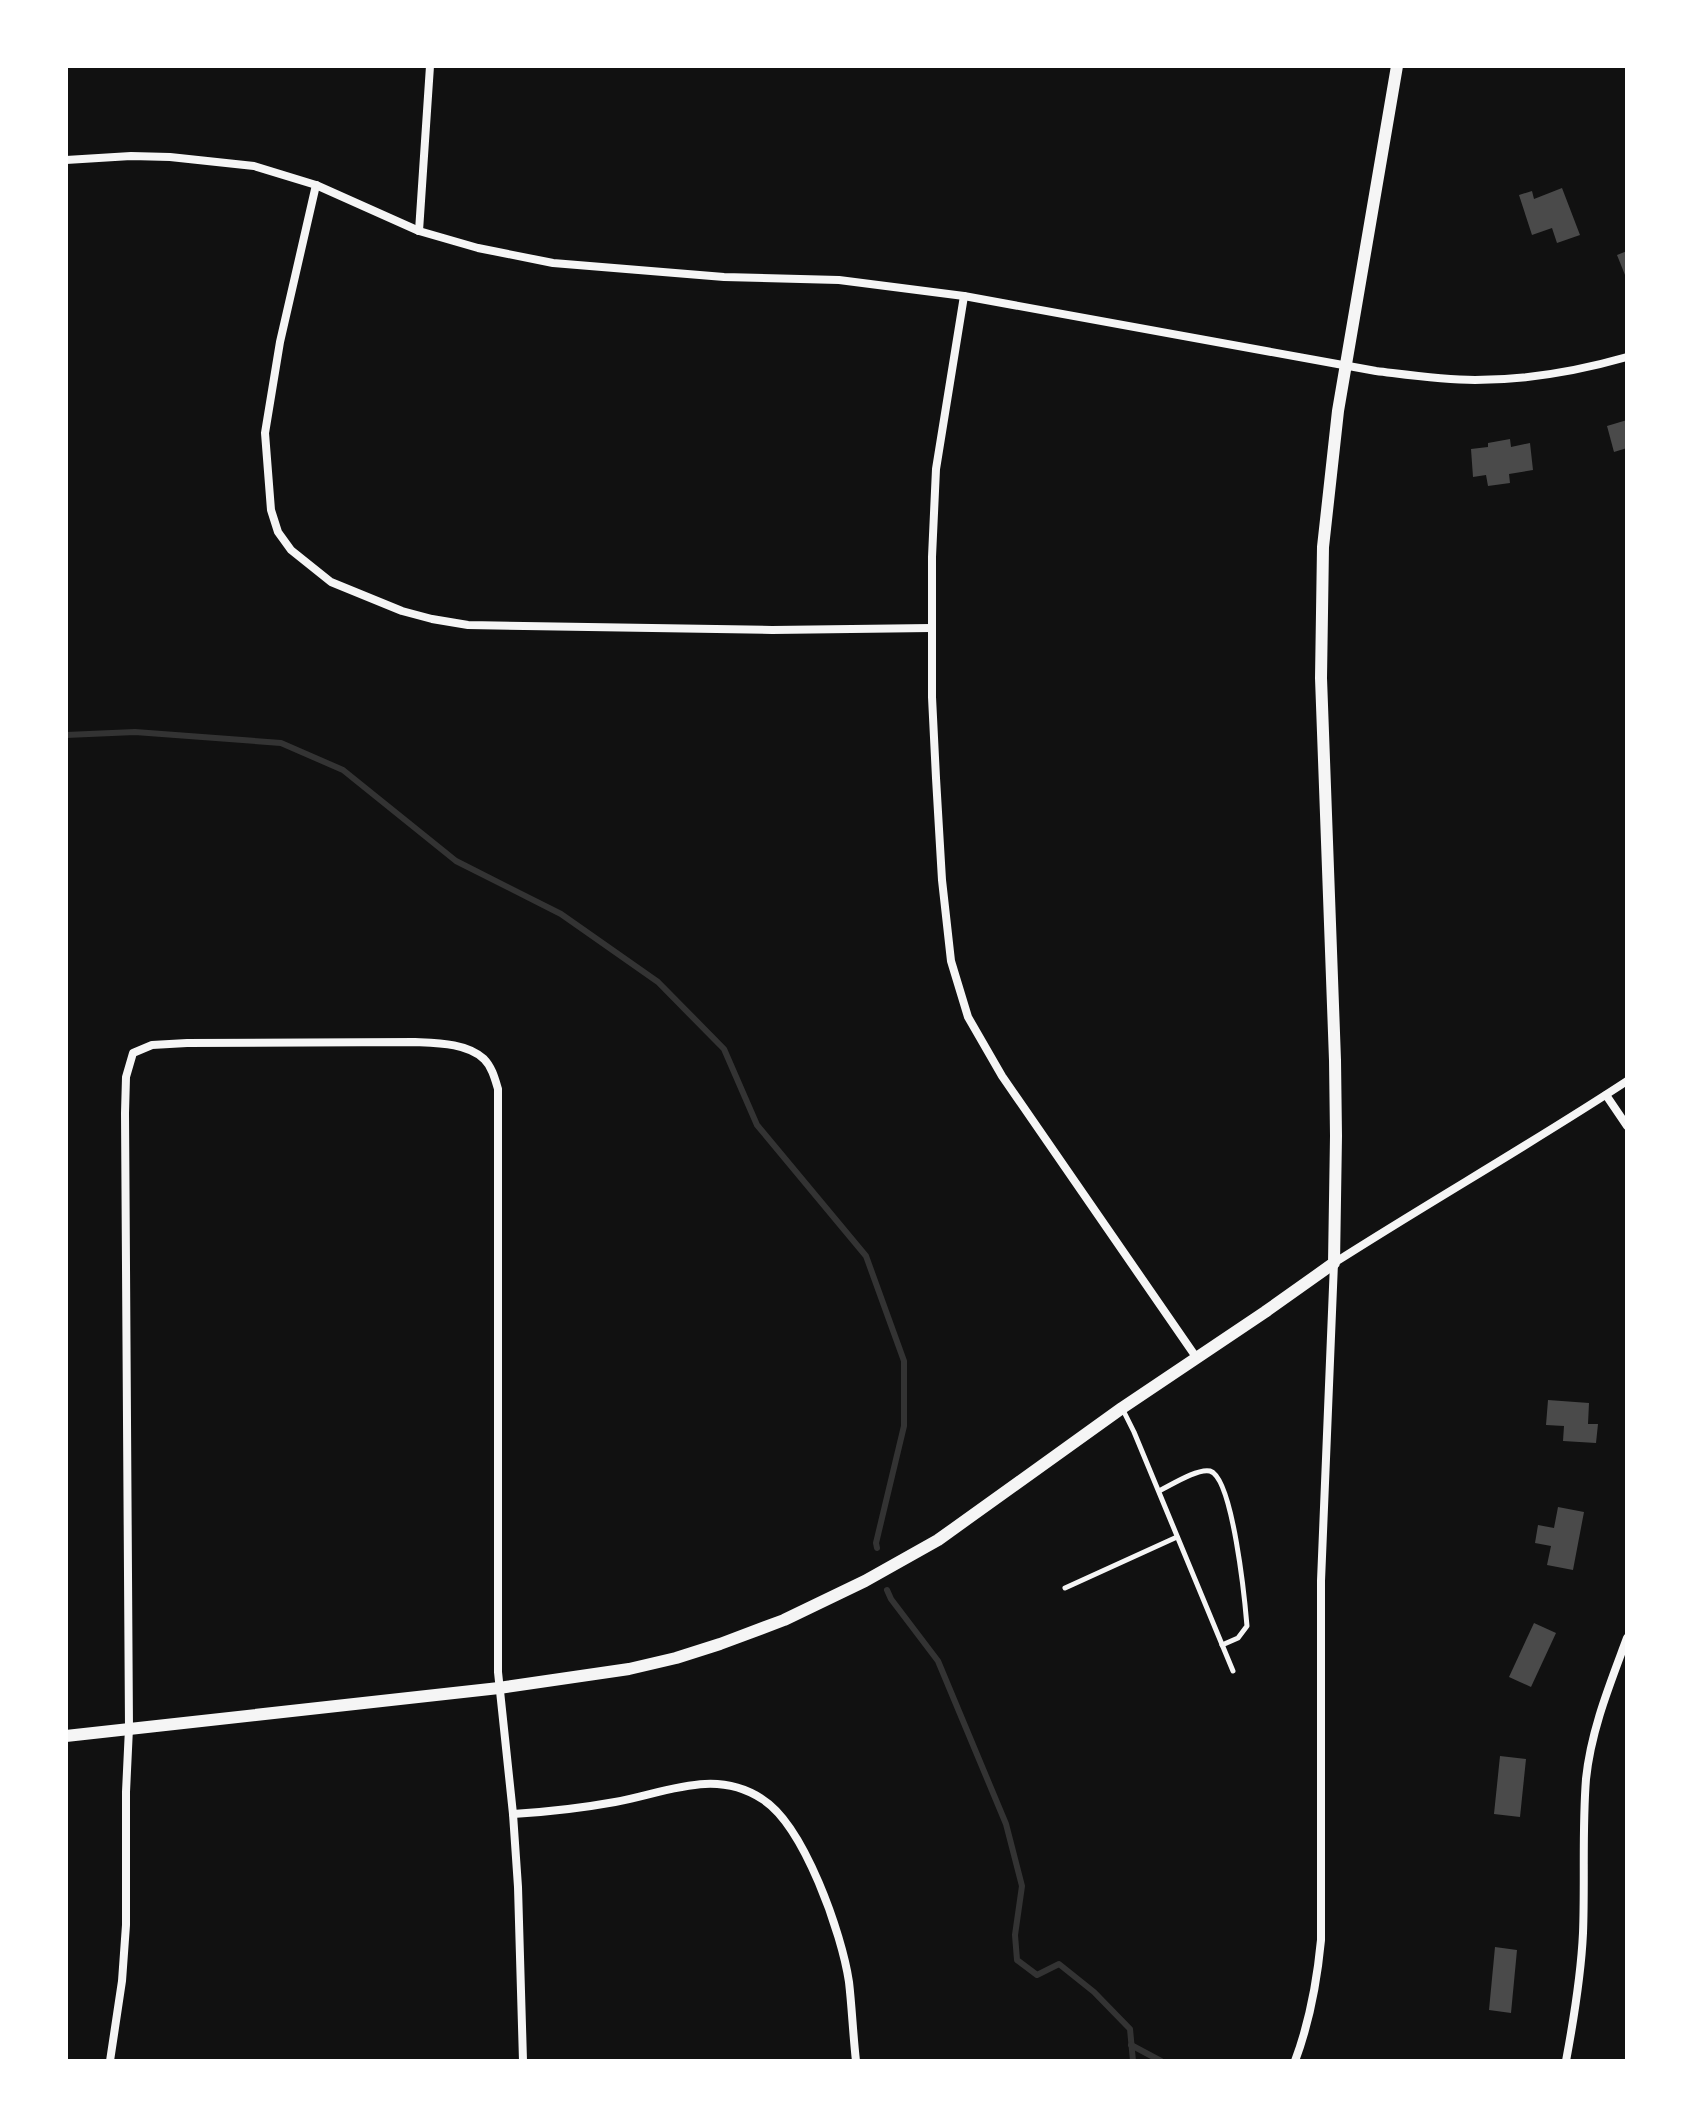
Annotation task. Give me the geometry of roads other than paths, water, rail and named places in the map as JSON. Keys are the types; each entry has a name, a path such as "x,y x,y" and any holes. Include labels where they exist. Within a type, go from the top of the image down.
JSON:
{"street":[{"path":"419,231 430,66"},
{"path":"1295,2061 1318,1977 1321,1940 1321,1581 1334,1263 1335,1060 1324,810 1323,547 1345,367 1397,66"},
{"path":"66,160 144,156 254,166 316,185 419,231 478,248 553,263 724,277 839,280 964,296 1345,367 1413,376 1475,380 1533,377 1627,357"},
{"path":"316,185 280,342 265,433 271,510 278,532 291,550 331,582 402,611 468,625 772,630 931,628"},
{"path":"964,296 936,469 931,628 942,880 951,961 968,1017 1002,1076 1196,1357"},
{"path":"110,2061 122,1981 126,1925 129,1728 126,1077 133,1053 152,1045 187,1043 437,1043 471,1051 484,1059 493,1072 499,1110 499,1688 513,1814 523,2061"},
{"path":"66,1736 499,1688 629,1669 720,1644 784,1620 878,1575 938,1540 1122,1408 1334,1263 1627,1081"},
{"path":"1606,1095 1627,1126"},
{"path":"1566,2061 1577,1999 1583,1933 1586,1777 1598,1719 1627,1638"},
{"path":"513,1814 614,1802 702,1784 724,1784 765,1800 781,1816 805,1853 823,1894 849,1982 856,2061"}],"lane":[{"path":"1122,1408 1233,1671"},
{"path":"1159,1491 1208,1470 1215,1473 1224,1487 1242,1572 1247,1626 1238,1638 1222,1645"},
{"path":"1065,1588 1177,1537"}],"waterway":[{"path":"66,735 135,732 281,743 343,770 456,861 561,914 658,982 724,1049 757,1125 866,1256 904,1361 904,1426 877,1548"},
{"path":"887,1590 938,1661 1006,1824 1022,1886 1015,1935 1017,1960 1037,1975 1059,1964 1094,1992 1130,2029 1133,2061"},
{"path":"1131,2045 1161,2061"}]}
